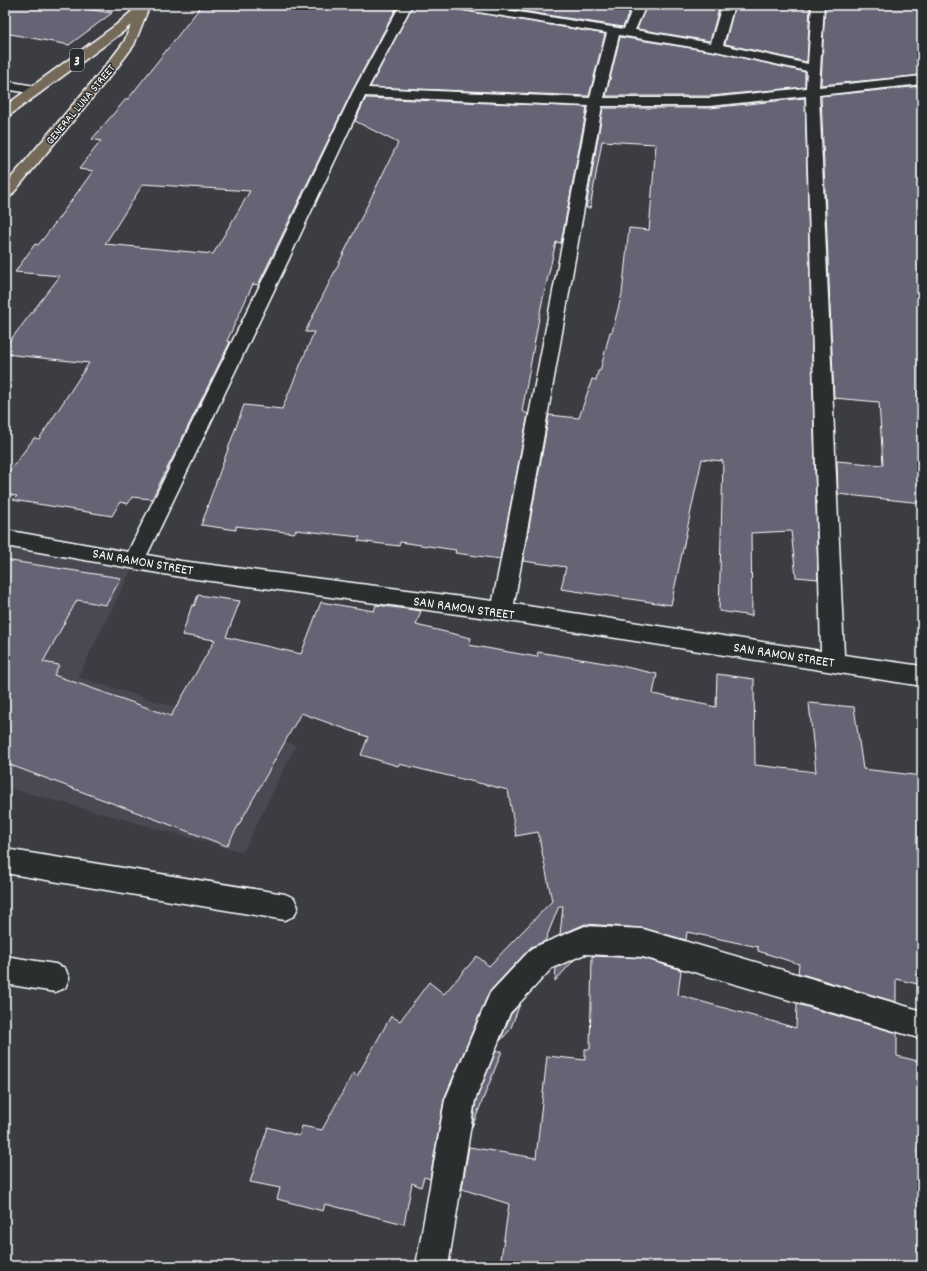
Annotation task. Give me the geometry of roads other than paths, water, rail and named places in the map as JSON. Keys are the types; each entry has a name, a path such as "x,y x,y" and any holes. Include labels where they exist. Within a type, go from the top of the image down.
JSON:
{"main road":[{"name":"3","path":"5,112 120,28 145,6"},
{"name":"GENERAL LUNA STREET","path":"5,194 112,66 130,42 145,6"}],"street":[{"path":"134,560 278,265 360,92 406,5"},
{"path":"454,5 716,47 814,69"},
{"path":"502,612 596,102 621,32 640,5"},
{"path":"716,47 728,5"},
{"path":"818,5 812,92 832,662"},
{"path":"360,92 596,102 710,102 922,80"},
{"path":"5,85 35,90"},
{"name":"SAN RAMON STREET","path":"5,538 181,568 502,612 922,676"},
{"path":"5,861 285,907"},
{"path":"432,1266 460,1100 500,1002 542,958 585,940 643,943 922,1025"},
{"path":"5,970 55,978"}]}
